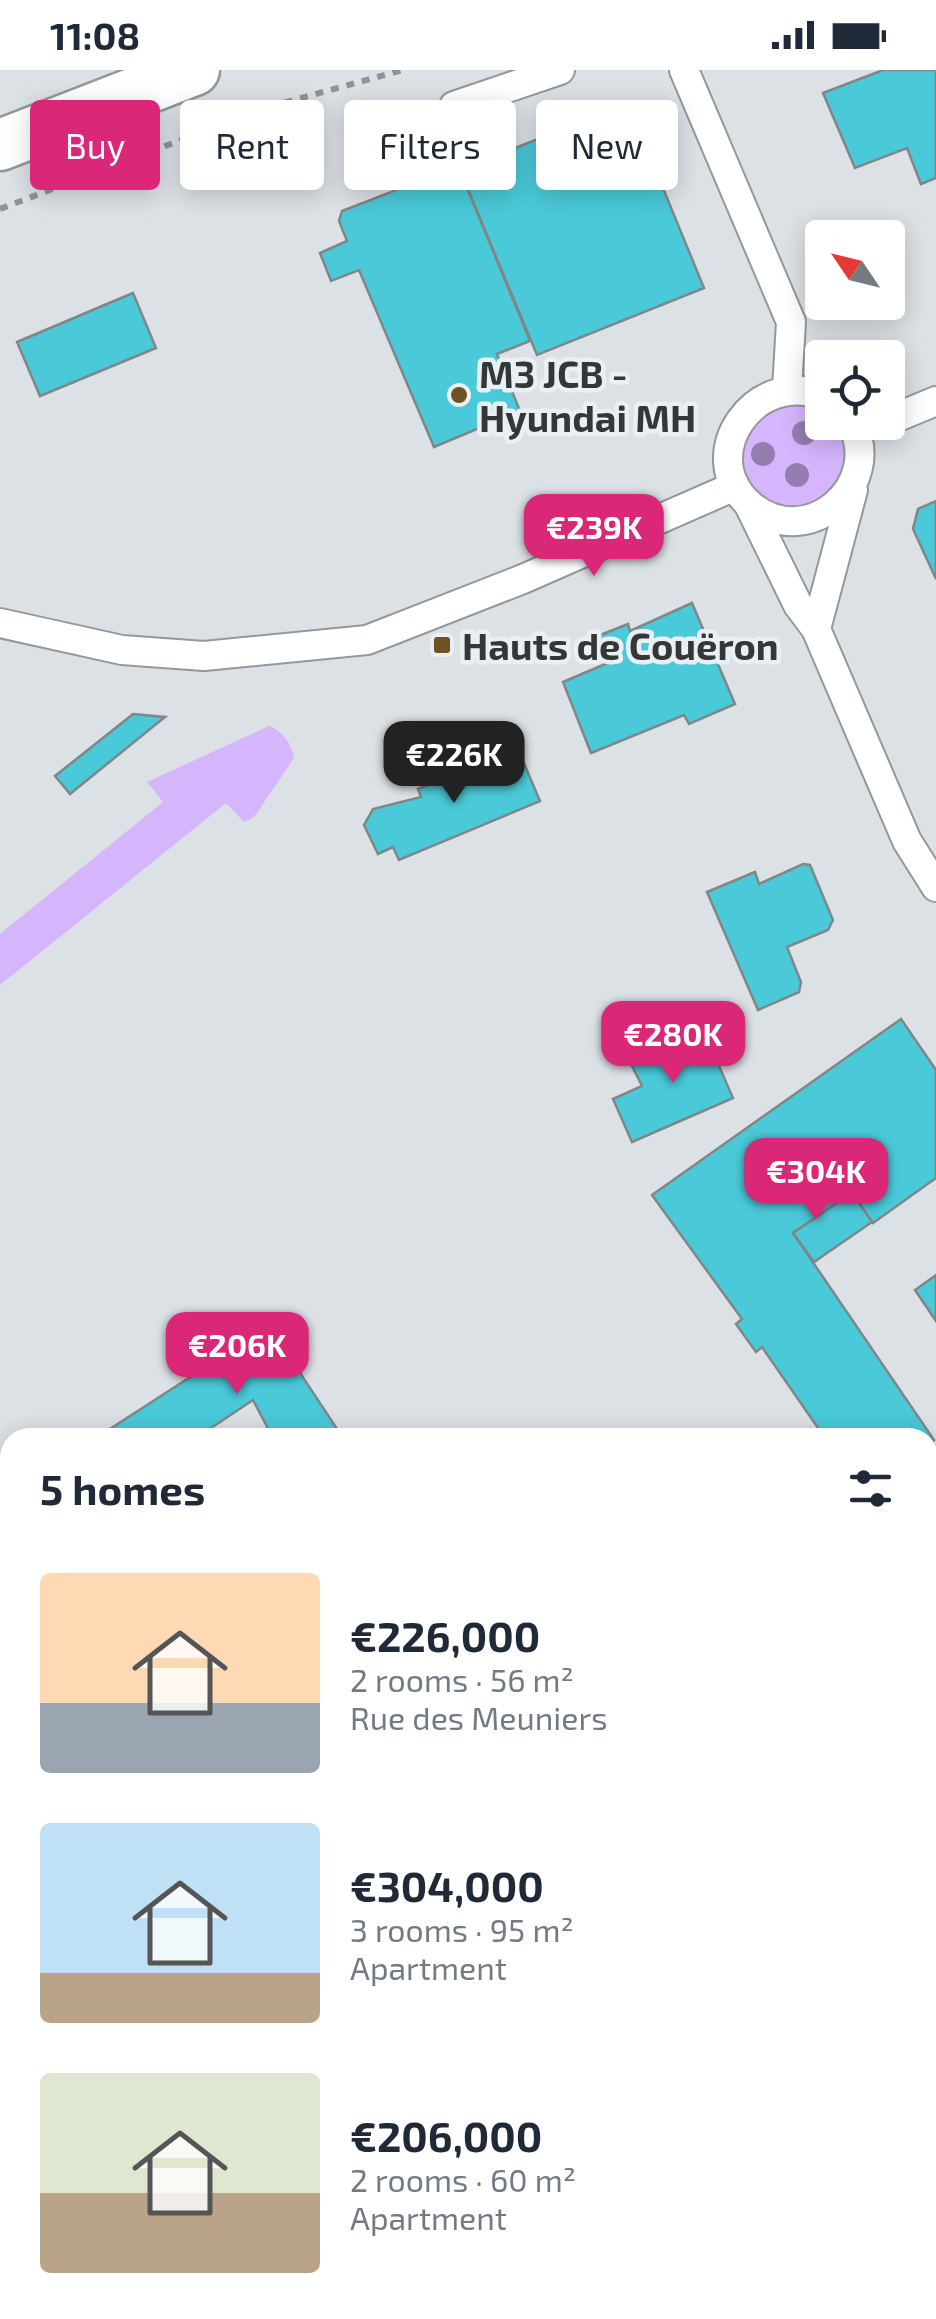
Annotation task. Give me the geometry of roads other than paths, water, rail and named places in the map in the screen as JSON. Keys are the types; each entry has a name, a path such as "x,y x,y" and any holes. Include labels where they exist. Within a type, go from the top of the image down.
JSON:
{"highway":[{"path":"0,145 194,70"}],"street":[{"path":"472,100 560,70"},
{"path":"684,70 792,322 788,390"},
{"path":"805,393 788,390 766,395 736,424 729,455 742,494 798,605 816,629 908,842 936,887"},
{"path":"905,414 936,401"},
{"path":"816,629 861,456 857,440"},
{"path":"742,494 766,515 807,520 837,505 856,478"},
{"path":"0,623 122,650 204,656 367,640 742,494"}],"place":[{"name":"M3 JCB - Hyundai MH","path":"459,395"},
{"name":"Hauts de Couëron","path":"442,645"}]}
